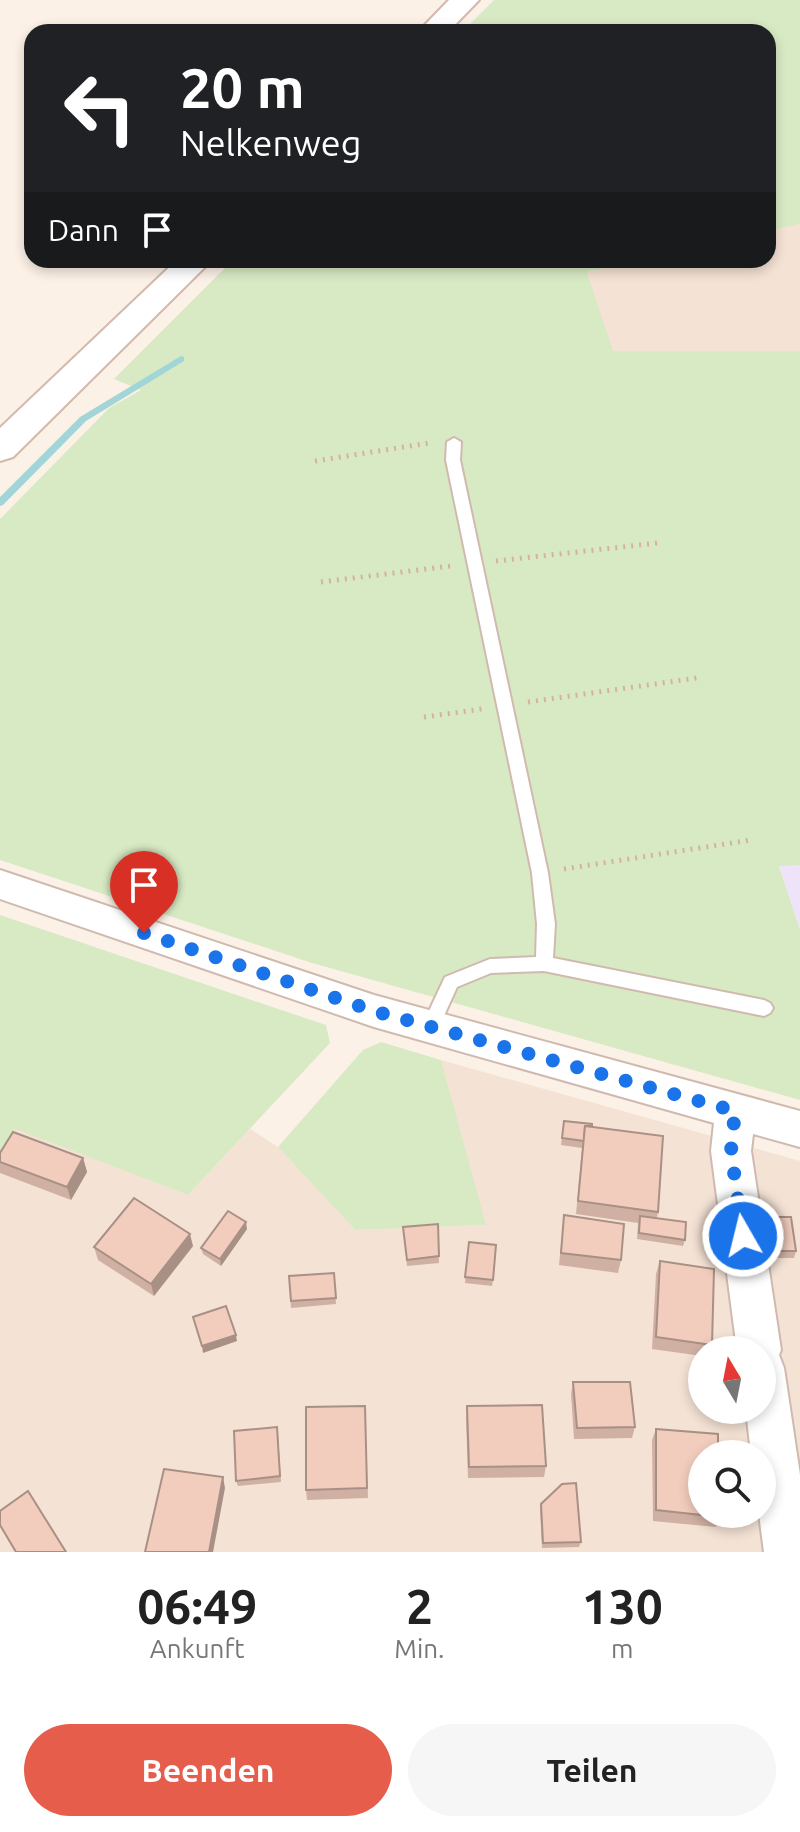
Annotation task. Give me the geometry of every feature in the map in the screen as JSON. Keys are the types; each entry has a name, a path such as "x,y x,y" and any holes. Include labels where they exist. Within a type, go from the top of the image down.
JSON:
{"main road":[{"path":"440,24 465,0"},
{"path":"0,449 188,268"}],"street":[{"path":"0,884 374,1011 800,1129"},
{"path":"735,1111 731,1151 757,1336"},
{"path":"770,1424 788,1552"}],"lane":[{"path":"454,442 453,460 540,873 546,924 544,964"},
{"path":"431,1026 451,982 490,966 544,964 764,1008"}],"path":[{"path":"315,461 454,442"},
{"path":"321,582 658,543"},
{"path":"424,717 697,678"},
{"path":"540,873 751,840"}],"shaded area":[{"path":"800,224 800,351 612,351 587,272 604,268 776,268 776,229"},
{"path":"779,865 800,865 800,930"},
{"path":"441,1060 800,1161 800,1552 0,1552 0,1151 16,1128 188,1195 250,1129 278,1147 355,1230 485,1225"}],"green space":[{"path":"494,0 800,0 800,224 776,229 776,24 470,24"},
{"path":"225,268 604,268 587,272 613,351 800,351 800,865 779,866 800,930 800,1100 312,963 0,860 0,519 109,408 141,390 114,379"},
{"path":"0,915 326,1025 330,1043 188,1195 16,1129 0,1151"},
{"path":"381,1042 441,1060 486,1225 355,1230 278,1147 363,1050"}],"building":[{"path":"564,1121 592,1126 585,1126 584,1141 562,1138"},
{"path":"585,1126 663,1136 658,1212 578,1201"},
{"path":"13,1132 83,1158 67,1187 0,1162 0,1153"},
{"path":"134,1198 190,1234 151,1284 94,1247"},
{"path":"228,1211 246,1222 220,1259 201,1248"},
{"path":"564,1215 624,1224 621,1260 561,1253"},
{"path":"640,1216 686,1222 685,1240 639,1233"},
{"path":"773,1217 791,1217 796,1251 778,1251"},
{"path":"438,1224 439,1256 407,1260 403,1227"},
{"path":"469,1242 496,1245 493,1280 465,1277"},
{"path":"660,1261 714,1269 712,1336 688,1336 688,1342 656,1337"},
{"path":"334,1273 336,1298 291,1301 289,1276"},
{"path":"226,1306 236,1335 202,1346 193,1317"},
{"path":"573,1382 630,1382 635,1427 577,1428"},
{"path":"542,1405 546,1466 469,1467 467,1406"},
{"path":"365,1406 367,1488 306,1490 306,1407"},
{"path":"277,1427 280,1476 236,1481 234,1431"},
{"path":"656,1429 718,1434 718,1440 688,1440 688,1514 656,1510"},
{"path":"164,1469 223,1477 209,1552 145,1552"},
{"path":"576,1483 581,1542 543,1543 541,1504 562,1484"},
{"path":"28,1491 66,1552 16,1552 0,1525 0,1511"}],"waterway":[{"path":"0,503 83,419 181,359"}],"route":[{"path":"144,933 374,1011 735,1111 731,1151 743,1236"}]}
